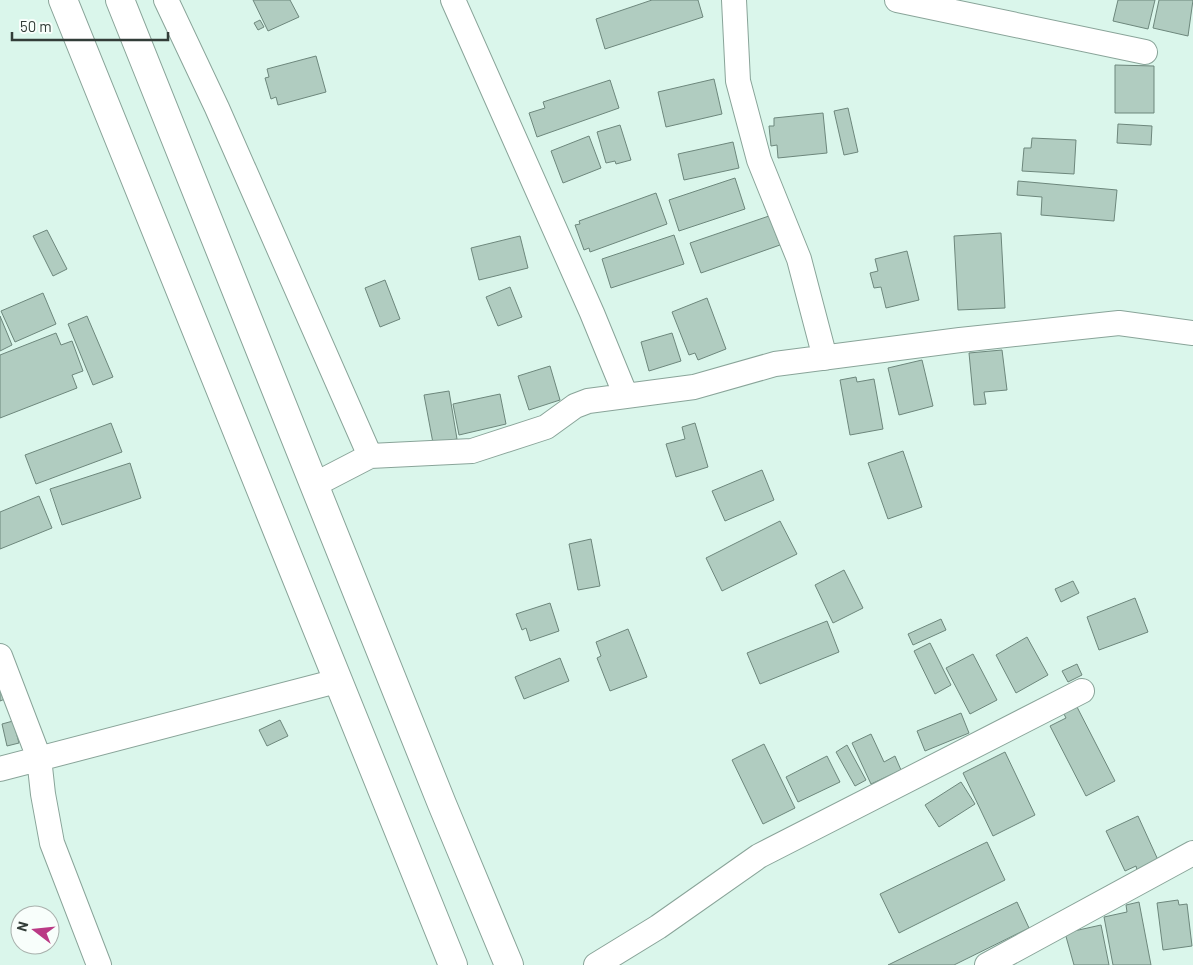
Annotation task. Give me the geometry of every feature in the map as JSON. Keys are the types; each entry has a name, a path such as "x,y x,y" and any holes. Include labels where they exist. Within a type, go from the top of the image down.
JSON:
{"highway":[{"path":"63,0 337,681 454,965"},
{"path":"120,0 442,804 514,964"}],"street":[{"path":"166,0 217,108 370,456"},
{"path":"453,0 592,313 626,396"},
{"path":"734,0 738,81 759,160 799,259 825,358"},
{"path":"897,0 1145,52"},
{"path":"314,485 370,456 472,451 546,427 575,406 588,401 694,387 775,364 1119,323 1193,333"},
{"path":"0,656 39,758 52,843 99,965"},
{"path":"0,769 337,681"},
{"path":"596,965 658,927 759,856 1082,691"},
{"path":"987,965 1193,853"}],"building":[{"path":"253,0 290,0 299,17 268,31"},
{"path":"652,0 698,0 703,17 605,49 596,19"},
{"path":"1118,0 1155,0 1148,29 1113,21"},
{"path":"1159,0 1193,0 1188,36 1153,28"},
{"path":"260,20 264,27 258,30 254,23"},
{"path":"316,56 326,92 278,105 276,97 271,99 265,78 269,77 267,69"},
{"path":"1115,65 1154,66 1154,113 1115,113"},
{"path":"714,79 722,114 666,127 658,92"},
{"path":"610,80 619,108 537,137 529,113 545,108 543,102"},
{"path":"848,108 858,152 844,155 834,111"},
{"path":"823,113 827,153 778,158 777,145 771,146 769,126 774,126 774,118"},
{"path":"1118,124 1152,126 1151,145 1117,143"},
{"path":"620,125 631,160 616,164 615,161 606,163 597,132"},
{"path":"589,136 601,168 563,183 551,151"},
{"path":"1032,138 1076,140 1074,174 1022,171 1024,148 1031,148"},
{"path":"733,142 739,168 684,180 678,154"},
{"path":"735,178 745,209 679,231 669,200"},
{"path":"1018,181 1117,190 1114,221 1041,215 1042,197 1017,195"},
{"path":"656,193 667,224 590,252 589,248 584,250 575,225 580,224 579,221"},
{"path":"769,216 780,245 701,273 690,243"},
{"path":"47,230 67,269 53,276 33,236"},
{"path":"1001,233 1005,308 958,310 954,236"},
{"path":"674,235 684,264 611,288 602,259"},
{"path":"520,236 528,268 479,280 471,248"},
{"path":"907,251 919,300 886,308 881,287 874,288 870,273 878,271 875,259"},
{"path":"385,280 400,319 380,327 365,288"},
{"path":"510,287 522,317 498,326 486,297"},
{"path":"43,293 56,324 15,342 1,311"},
{"path":"707,298 726,349 698,360 695,353 689,355 672,312"},
{"path":"0,316 12,345 0,351"},
{"path":"87,316 113,377 93,385 68,324"},
{"path":"56,333 61,345 72,341 83,371 72,375 77,388 0,418 0,355"},
{"path":"672,333 681,361 649,371 641,342"},
{"path":"1002,350 1007,390 984,392 986,404 974,405 969,353"},
{"path":"922,360 933,406 899,415 888,368"},
{"path":"550,366 560,400 529,410 518,376"},
{"path":"856,377 857,382 874,379 883,429 850,435 840,380"},
{"path":"449,391 457,439 433,443 424,395"},
{"path":"500,394 506,424 459,435 453,404"},
{"path":"111,423 122,452 36,484 25,455"},
{"path":"695,423 708,467 676,477 666,444 685,439 682,427"},
{"path":"903,451 922,507 888,519 868,463"},
{"path":"130,463 141,498 62,525 50,489"},
{"path":"762,470 774,500 725,521 712,491"},
{"path":"39,496 52,528 0,549 0,512"},
{"path":"780,521 797,554 722,591 706,558"},
{"path":"591,539 600,586 578,590 569,544"},
{"path":"844,570 863,608 833,623 815,585"},
{"path":"1073,581 1079,593 1061,602 1055,589"},
{"path":"1135,598 1148,632 1099,650 1087,617"},
{"path":"550,603 559,631 530,641 526,628 522,630 516,614"},
{"path":"941,619 946,630 913,645 908,634"},
{"path":"827,621 839,652 760,684 747,653"},
{"path":"628,629 647,677 610,691 597,658 601,656 596,642"},
{"path":"1027,637 1048,675 1016,693 996,655"},
{"path":"930,643 951,685 935,694 914,651"},
{"path":"973,654 997,700 970,714 946,668"},
{"path":"560,658 569,681 524,699 515,677"},
{"path":"1077,664 1082,675 1068,682 1062,671"},
{"path":"0,686 5,699 0,701"},
{"path":"1076,705 1115,781 1086,796 1050,726 1066,718 1063,712"},
{"path":"961,713 969,733 925,751 917,731"},
{"path":"280,720 288,736 267,746 259,730"},
{"path":"13,721 19,743 7,746 2,724"},
{"path":"871,734 884,762 895,756 901,770 871,784 852,743"},
{"path":"764,744 795,808 763,824 732,760"},
{"path":"847,745 866,780 855,786 836,752"},
{"path":"1005,752 1035,815 993,836 963,773"},
{"path":"827,756 840,782 798,802 786,777"},
{"path":"961,782 975,804 939,827 925,805"},
{"path":"1138,816 1158,860 1137,870 1136,866 1125,871 1106,831"},
{"path":"987,842 1005,880 899,933 880,894"},
{"path":"1178,900 1179,905 1187,904 1192,946 1163,950 1157,903"},
{"path":"1017,902 1029,928 954,965 888,965"},
{"path":"1139,902 1151,965 1113,965 1104,917 1127,912 1126,905"},
{"path":"1101,925 1109,965 1074,965 1065,933"}]}
